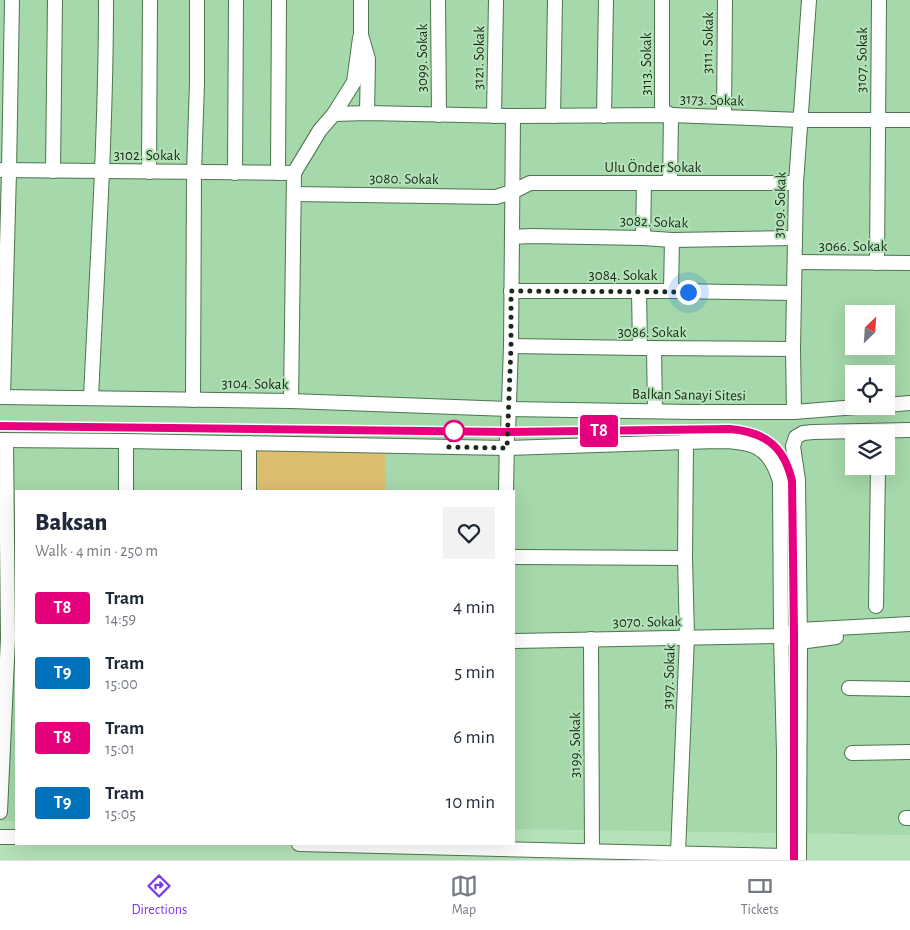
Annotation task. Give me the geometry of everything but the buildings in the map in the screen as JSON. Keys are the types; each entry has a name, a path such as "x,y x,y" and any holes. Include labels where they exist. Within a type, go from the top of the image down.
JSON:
{"street":[{"path":"1,397 5,170 12,0"},
{"path":"53,171 55,0"},
{"path":"91,398 102,171 106,0"},
{"path":"149,172 150,0"},
{"path":"192,400 197,0"},
{"path":"235,173 236,0"},
{"path":"278,173 279,0"},
{"path":"291,401 294,173 320,130 334,114 354,82 361,35 361,0"},
{"name":"3099. Sokak","path":"438,0 439,115"},
{"name":"3121. Sokak","path":"494,116 496,0"},
{"path":"552,116 554,0"},
{"path":"604,116 606,0"},
{"name":"3113. Sokak","path":"662,0 662,110 671,115 670,183"},
{"name":"3111. Sokak","path":"724,117 725,0"},
{"name":"3109. Sokak","path":"794,412 793,349 796,183 809,0"},
{"name":"3107. Sokak","path":"877,263 879,0"},
{"path":"361,35 368,59 367,113"},
{"name":"3173. Sokak","path":"334,114 494,116 671,115 801,120 910,120"},
{"path":"506,490 511,346 512,116"},
{"name":"3102. Sokak","path":"5,170 294,173"},
{"name":"Ulu Önder Sokak","path":"512,192 530,183 796,183"},
{"path":"643,238 644,183"},
{"name":"3080. Sokak","path":"294,194 496,197 512,192"},
{"name":"3082. Sokak","path":"512,237 672,240 795,238"},
{"path":"671,292 672,240"},
{"name":"3066. Sokak","path":"796,262 910,263"},
{"name":"3084. Sokak","path":"511,291 794,293"},
{"path":"639,292 655,411"},
{"name":"3086. Sokak","path":"511,346 793,349"},
{"name":"3104. Sokak","path":"1,397 291,401 509,409"},
{"path":"895,404 910,403"},
{"name":"Balkan Sanayi Sitesi","path":"509,409 794,412 845,408"},
{"path":"895,431 910,430"},
{"path":"799,860 798,480 793,446 796,437 803,433 845,432"},
{"path":"0,812 8,638 4,541 3,440 507,448 732,441 746,443 759,448 771,459 780,482 784,858 678,853 508,851 401,845"},
{"path":"126,441 126,490"},
{"name":"3197. Sokak","path":"678,853 687,637 686,442"},
{"path":"249,443 249,490"},
{"path":"876,606 878,475"},
{"path":"515,557 686,558"},
{"path":"799,636 910,624"},
{"path":"799,636 910,633"},
{"name":"3070. Sokak","path":"515,641 799,636"},
{"name":"3199. Sokak","path":"591,639 592,851"},
{"path":"849,688 910,689"},
{"path":"852,753 910,752"},
{"path":"0,837 15,837"}],"shaded area":[{"path":"0,0 910,0 910,835 515,829 515,490 15,490 15,821 0,821"},
{"path":"251,449 333,450 385,454 385,490 251,490"}],"tram line":[{"path":"0,426 508,432 730,429 753,433 763,438 778,450 784,459 792,481 794,860"},
{"name":"T8","path":"0,426 508,432 730,429 744,430 756,434 780,451 792,481 794,860"}],"route":[{"path":"454,431 448,447 507,448 511,291 688,292"}]}
